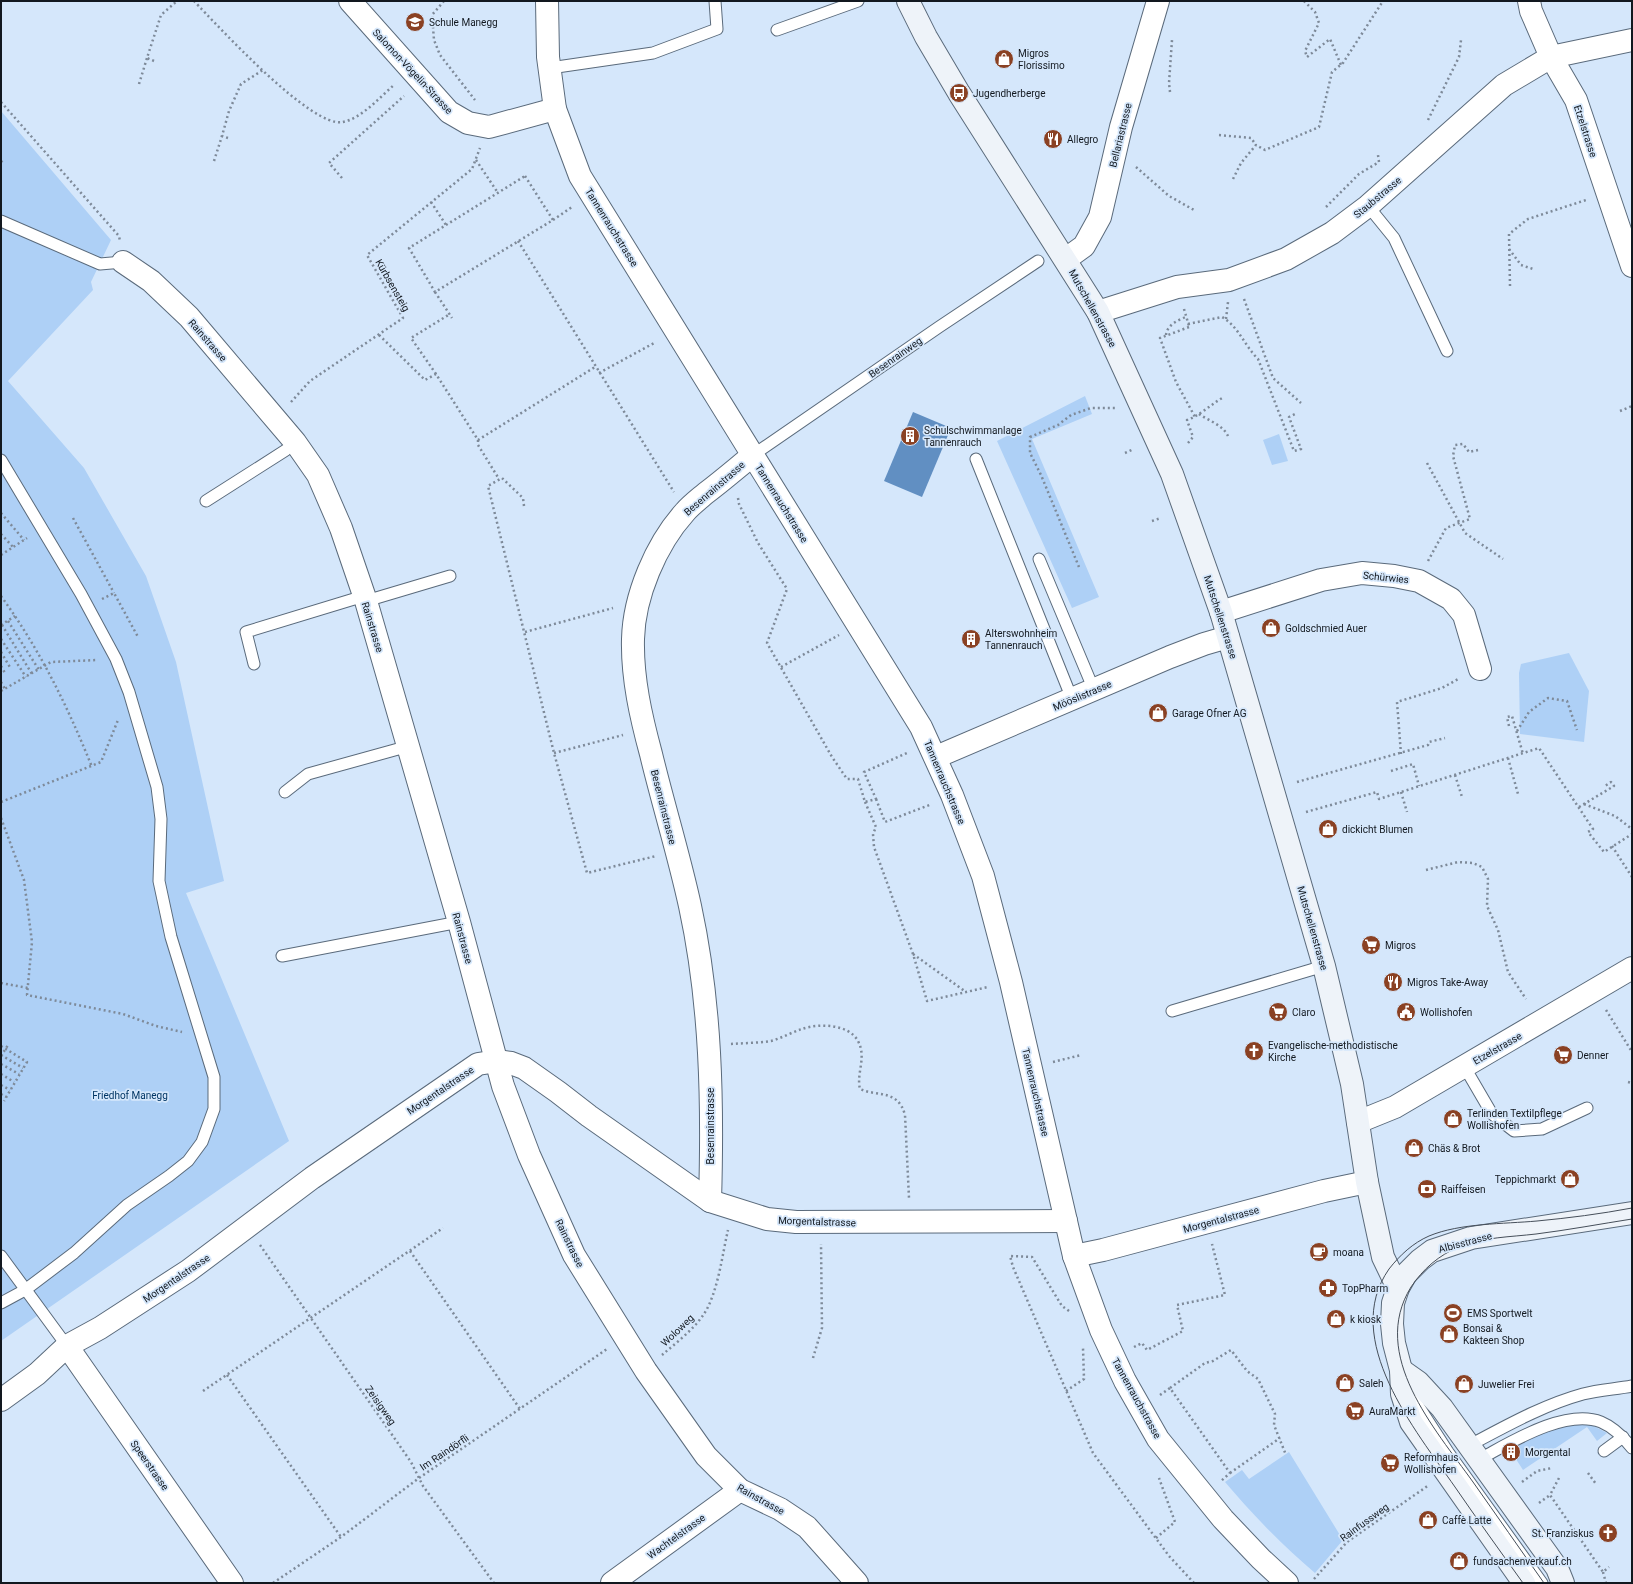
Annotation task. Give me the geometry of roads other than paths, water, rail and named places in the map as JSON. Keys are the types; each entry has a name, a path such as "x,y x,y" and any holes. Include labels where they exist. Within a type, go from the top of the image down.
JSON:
{"street":[{"name":"Salomon-Vögelin-Strasse","path":"350,1 449,112 468,123 489,127 555,108"},
{"name":"Tannenrauchstrasse","path":"547,1 550,68 555,108 580,176 921,727 936,757 983,876 1011,982 1074,1256 1101,1330 1125,1381 1158,1439 1223,1519 1288,1583"},
{"name":"Mutschellenstrasse","path":"908,1 926,37 959,93 1066,259 1098,312 1172,474 1221,612 1324,966 1348,1062 1367,1182 1383,1257 1398,1288"},
{"name":"Bellariastrasse","path":"1066,259 1084,246 1100,217 1121,127 1158,1"},
{"name":"Etzelstrasse","path":"1529,1 1531,11 1551,57 1576,100 1632,266"},
{"name":"Staubstrasse","path":"1098,312 1177,288 1229,280 1286,259 1332,233 1368,206 1504,85 1551,57 1632,40"},
{"name":"Rainstrasse","path":"123,262 151,281 189,317 295,442 318,475 341,528 365,599 459,922 503,1086 529,1155 574,1255 646,1371 706,1456 740,1490 780,1508 807,1527 857,1583"},
{"name":"Besenrainstrasse","path":"710,1201 711,1103 709,1058 699,959 690,906 644,730 635,676 633,637 639,603 648,573 664,539 686,510 753,455"},
{"name":"Schürwies","path":"1221,612 1320,580 1362,573 1394,576 1419,581 1450,599 1464,615 1480,669"},
{"name":"Mööslistrasse","path":"936,757 1204,644 1228,637"},
{"name":"Etzelstrasse","path":"1358,1122 1395,1107 1632,968"},
{"name":"Morgentalstrasse","path":"1,1400 37,1374 67,1346 100,1328 188,1271 312,1178 462,1073 478,1064 497,1061 511,1063 524,1068 589,1116 710,1201 767,1219 796,1222 1066,1221"},
{"name":"Morgentalstrasse","path":"1074,1256 1367,1182"},
{"name":"Albisstrasse","path":"1524,1583 1411,1422 1402,1394 1401,1370 1394,1343 1392,1324 1393,1303 1398,1288 1406,1274 1420,1260 1432,1251 1450,1244 1501,1233 1632,1213"},
{"name":"Speerstrasse","path":"67,1346 232,1583"},
{"path":"1401,1370 1418,1382 1428,1392 1480,1450 1557,1568 1564,1583"},
{"name":"Wachtelstrasse","path":"612,1583 740,1490"}],"lane":[{"path":"550,68 653,53 717,29 715,1"},
{"path":"776,30 858,1"},
{"path":"1368,206 1394,238 1447,351"},
{"path":"1,221 100,264 123,262"},
{"name":"Besenrainweg","path":"753,455 1038,261"},
{"path":"206,501 286,450 295,442"},
{"path":"976,459 1072,699"},
{"path":"1,460 43,527 88,606 116,659 129,692 157,787 161,818 159,881 170,937 214,1077 214,1109 202,1142 188,1161 170,1176 127,1204 74,1253 25,1290 1,1303"},
{"path":"1039,559 1094,690"},
{"path":"254,664 246,632 450,576"},
{"path":"285,792 308,774 409,746"},
{"path":"282,956 459,922"},
{"path":"1172,1011 1324,966"},
{"path":"1464,1066 1492,1114 1514,1131 1542,1129 1587,1108"},
{"path":"1,1256 67,1346"},
{"name":"Albisstrasse","path":"1401,1370 1414,1400 1430,1426 1542,1583"},
{"path":"1480,1450 1520,1418 1584,1394 1632,1386"},
{"path":"1480,1450 1522,1436 1554,1423 1583,1420 1602,1422 1623,1436 1632,1448"},
{"path":"1604,1451 1623,1436"}],"tram line":[{"path":"1523,1583 1421,1439 1404,1412 1389,1383 1378,1354 1373,1325 1376,1296 1389,1269 1402,1254 1429,1236 1468,1226 1561,1219 1632,1208"},
{"path":"1544,1583 1441,1439 1412,1390 1402,1365 1398,1339 1400,1313 1411,1287 1421,1274 1438,1258 1459,1247 1487,1239 1548,1232 1632,1219"}],"place":[{"name":"Schule Manegg","path":"415,22"},
{"name":"Migros Florissimo","path":"1004,59"},
{"name":"Jugendherberge","path":"959,93"},
{"name":"Allegro","path":"1053,139"},
{"name":"Schulschwimmanlage Tannenrauch","path":"910,436"},
{"name":"Goldschmied Auer","path":"1271,628"},
{"name":"Alterswohnheim Tannenrauch","path":"971,639"},
{"name":"Garage Ofner AG","path":"1158,713"},
{"name":"dickicht Blumen","path":"1328,829"},
{"name":"Migros","path":"1371,945"},
{"name":"Migros Take-Away","path":"1393,982"},
{"name":"Claro","path":"1278,1012"},
{"name":"Wollishofen","path":"1406,1012"},
{"name":"Evangelische-methodistische Kirche","path":"1254,1051"},
{"name":"Denner","path":"1563,1055"},
{"name":"Terlinden Textilpflege Wollishofen","path":"1453,1119"},
{"name":"Chäs & Brot","path":"1414,1148"},
{"name":"Teppichmarkt","path":"1570,1179"},
{"name":"Raiffeisen","path":"1427,1189"},
{"name":"moana","path":"1319,1252"},
{"name":"TopPharm","path":"1328,1288"},
{"name":"EMS Sportwelt","path":"1453,1313"},
{"name":"k kiosk","path":"1336,1319"},
{"name":"Bonsai & Kakteen Shop","path":"1449,1334"},
{"name":"Saleh","path":"1345,1383"},
{"name":"Juwelier Frei","path":"1464,1384"},
{"name":"AuraMarkt","path":"1355,1411"},
{"name":"Morgental","path":"1511,1452"},
{"name":"Reformhaus Wollishofen","path":"1390,1463"},
{"name":"Caffè Latte","path":"1428,1520"},
{"name":"St. Franziskus","path":"1608,1533"},
{"name":"fundsachenverkauf.ch","path":"1459,1561"}],"park label":[{"name":"Friedhof Manegg","path":"130,1095"}]}
